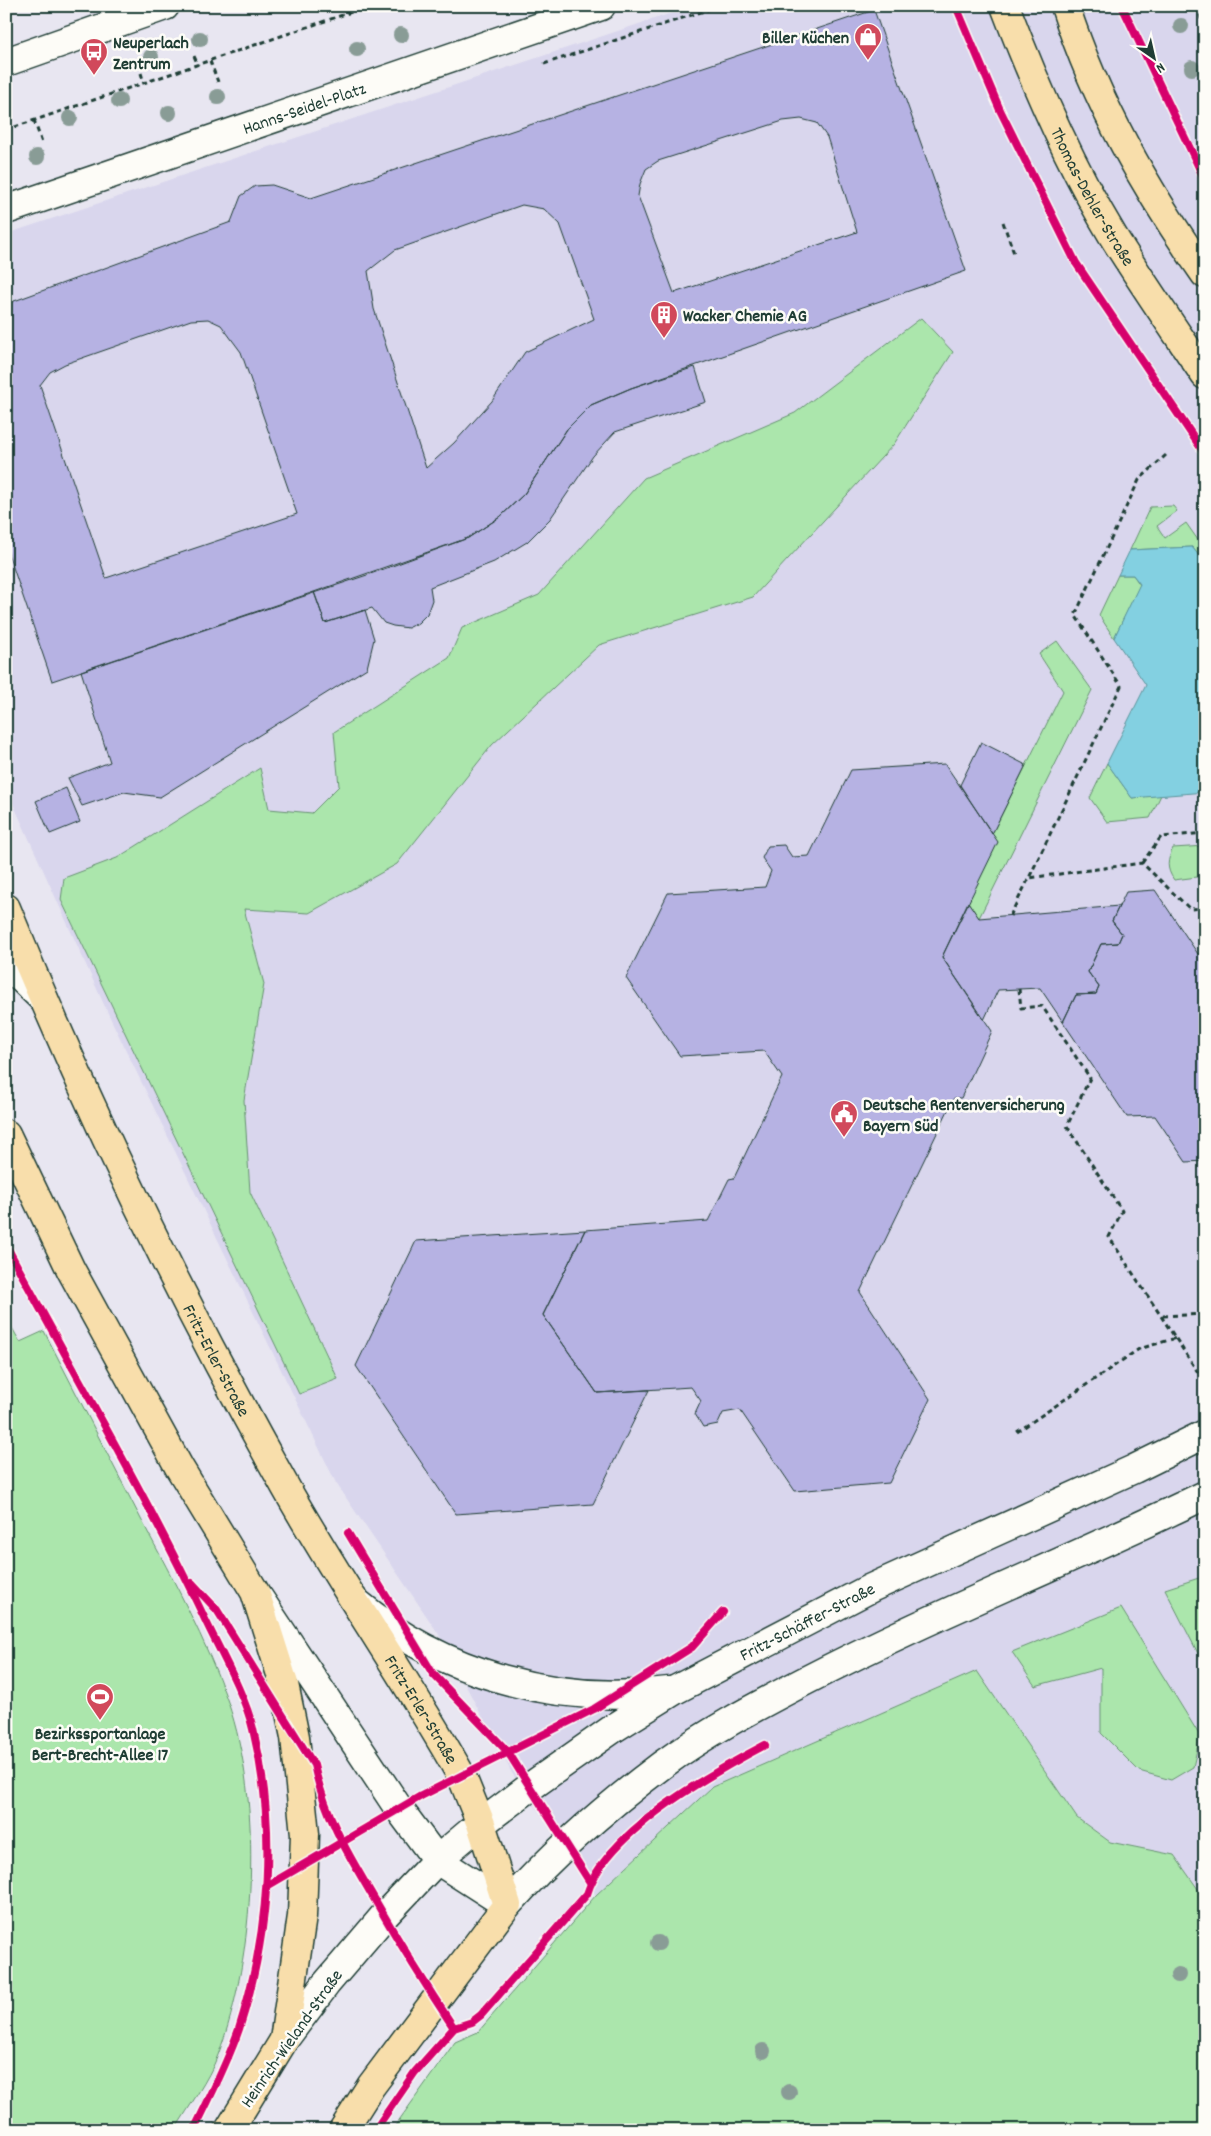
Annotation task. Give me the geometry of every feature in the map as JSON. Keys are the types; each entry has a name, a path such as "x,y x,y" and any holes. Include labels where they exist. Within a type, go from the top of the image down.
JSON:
{"main road":[{"name":"Thomas-Dehler-Straße","path":"1005,6 1028,67 1065,147 1113,235 1205,375"},
{"path":"1065,6 1079,51 1112,123 1166,217 1205,274"},
{"name":"Fritz-Erler-Straße","path":"6,908 44,1000 163,1256 280,1478 454,1763 481,1824 507,1905"},
{"path":"6,1134 71,1270 179,1467 255,1592 284,1684 295,1737 305,1834 302,1916 284,2040"},
{"path":"343,2130 371,2086 507,1905"},
{"name":"Heinrich-Wieland-Straße","path":"229,2130 284,2040"}],"street":[{"path":"6,62 165,6"},
{"name":"Hanns-Seidel-Platz","path":"6,210 601,6"},
{"path":"6,972 19,976 44,1000"},
{"name":"Fritz-Schäffer-Straße","path":"437,1860 481,1824 614,1728 675,1690 871,1588 1134,1469 1205,1434"},
{"path":"255,1592 399,1809 437,1860 507,1905 534,1874 587,1825 662,1765 731,1721 848,1659 1205,1495"},
{"path":"354,1600 384,1624 436,1654 461,1666 518,1684 558,1690 618,1694 646,1694 675,1690"},
{"name":"Heinrich-Wieland-Straße","path":"284,2040 326,1984 384,1916 437,1860"}],"path":[{"path":"6,130 369,6"},
{"path":"415,6 417,12"},
{"path":"1197,6 1205,32"},
{"path":"194,56 198,65"},
{"path":"210,61 218,82"},
{"path":"141,73 144,83"},
{"path":"34,120 42,143"},
{"path":"1193,158 1205,150"},
{"path":"1003,222 1015,256"},
{"path":"1010,916 1120,686 1075,615 1139,480 1166,455"},
{"path":"1029,878 1142,863 1161,836 1205,833"},
{"path":"1142,863 1190,909 1205,908"},
{"path":"1019,989 1020,1008 1042,1006 1090,1078 1067,1126 1122,1211 1109,1237 1205,1383"},
{"path":"1162,1316 1205,1314"},
{"path":"1017,1432 1139,1349 1176,1338"}],"shaded area":[{"path":"693,6 1205,6 1205,1899 1174,1855 1110,1842 1077,1818 977,1671 712,1787 596,1895 512,1773 438,1633 336,1483 106,1009 6,788 6,234"}],"green space":[{"path":"921,318 953,352 894,444 753,597 599,645 492,745 397,864 309,913 244,909 264,984 244,1100 250,1192 338,1379 299,1394 61,900 64,878 117,858 260,768 269,809 312,813 339,786 334,732 449,658 462,628 539,595 644,478 795,413"},
{"path":"1173,506 1177,511 1157,526 1165,538 1186,523 1205,550 1205,563 1192,547 1130,550 1150,507"},
{"path":"1118,575 1133,575 1140,585 1114,638 1099,615"},
{"path":"1057,641 1092,690 979,918 968,902 992,834 1063,691 1039,654"},
{"path":"1107,763 1132,798 1161,795 1150,818 1107,822 1090,798"},
{"path":"1205,846 1205,876 1174,880 1168,864 1173,848"},
{"name":"Bezirkssportanlage Bert-Brecht-Allee 17","path":"6,1317 20,1342 44,1331 200,1633 228,1702 239,1742 247,1786 250,1832 247,1926 241,1972 231,2015 214,2065 175,2130 6,2130"},
{"path":"1205,1576 1205,1667 1165,1589"},
{"path":"1121,1608 1200,1736 1193,1767 1171,1780 1139,1771 1101,1733 1101,1668 1035,1686 1012,1652"},
{"path":"977,1671 1077,1818 1110,1842 1174,1855 1205,1899 1205,2130 392,2130 455,2042 478,2032 596,1895 712,1787"}],"water":[{"path":"1192,547 1205,563 1205,792 1132,798 1107,763 1146,685 1114,638 1140,584 1133,575 1118,575 1130,550"}],"building":[{"name":"Wacker Chemie AG","path":"874,10 966,271 631,388 591,405 567,429 524,494 500,517 468,538 373,573 52,681 6,547 6,304 231,222 241,196 255,186 272,185 311,198","holes":["801,119 817,123 827,137 857,232 674,293 638,196 646,169 658,161 783,121","522,205 544,209 560,224 594,319 525,352 492,401 454,443 426,468 374,309 368,271 395,250","208,319 221,325 241,352 297,514 106,578 40,385 50,372 65,364 191,320"]},
{"path":"695,367 706,402 615,432 593,456 550,519 527,542 494,562 430,587 432,600 427,614 418,623 408,628 393,626 384,623 372,608 325,623 314,592 468,538 500,517 524,494 567,429 591,405 631,388"},
{"path":"314,592 325,623 365,610 374,639 367,668 160,797 124,792 82,806 68,778 110,762 81,671"},
{"path":"981,742 1026,765 992,834 960,785"},
{"name":"Deutsche Rentenversicherung Bayern Süd","path":"945,764 998,842 942,957 992,1031 961,1098 954,1098 860,1292 930,1399 889,1483 795,1491 740,1410 723,1413 718,1424 703,1427 695,1414 701,1401 691,1387 597,1393 543,1315 585,1230 708,1221 729,1179 734,1178 782,1077 764,1051 680,1056 626,978 668,893 765,887 771,871 762,858 768,846 784,845 792,857 809,856 851,770"},
{"path":"66,788 80,822 50,834 36,801"},
{"path":"1155,890 1198,954 1205,953 1205,1161 1186,1162 1155,1116 1127,1117 1063,1022 1076,995 1096,994 1099,987 1088,972 1101,944 1118,943 1122,934 1112,921 1126,892"},
{"path":"968,902 979,918 1119,906 1112,921 1122,934 1118,943 1101,944 1088,972 1099,987 1096,994 1076,995 1063,1022 1040,988 998,990 984,1020 942,957"},
{"path":"585,1230 543,1315 597,1393 649,1390 593,1504 456,1514 356,1366 416,1241"}],"cycle path":[{"path":"956,6 1000,110 1076,263 1205,454"},
{"path":"1122,6 1205,180"},
{"path":"6,1245 180,1568 238,1686 249,1715 261,1766 265,1804 267,1880 258,1955 239,2029 224,2068 194,2130"},
{"path":"348,1533 433,1674 508,1752 590,1882"},
{"path":"192,1583 217,1610 314,1765 325,1802 339,1836 423,1981 454,2028"},
{"path":"267,1886 421,1796 594,1709 692,1647 723,1612"},
{"path":"375,2130 415,2072 454,2028 472,2022 481,2015 587,1894 598,1871 615,1849 637,1828 689,1789 765,1745"}],"place":[{"name":"Biller Küchen","path":"868,61"},
{"name":"Neuperlach Zentrum","path":"94,76"},
{"name":"Wacker Chemie AG","path":"664,339"},
{"name":"Deutsche Rentenversicherung Bayern Süd","path":"844,1138"},
{"name":"Bezirkssportanlage Bert-Brecht-Allee 17","path":"100,1721"}]}
